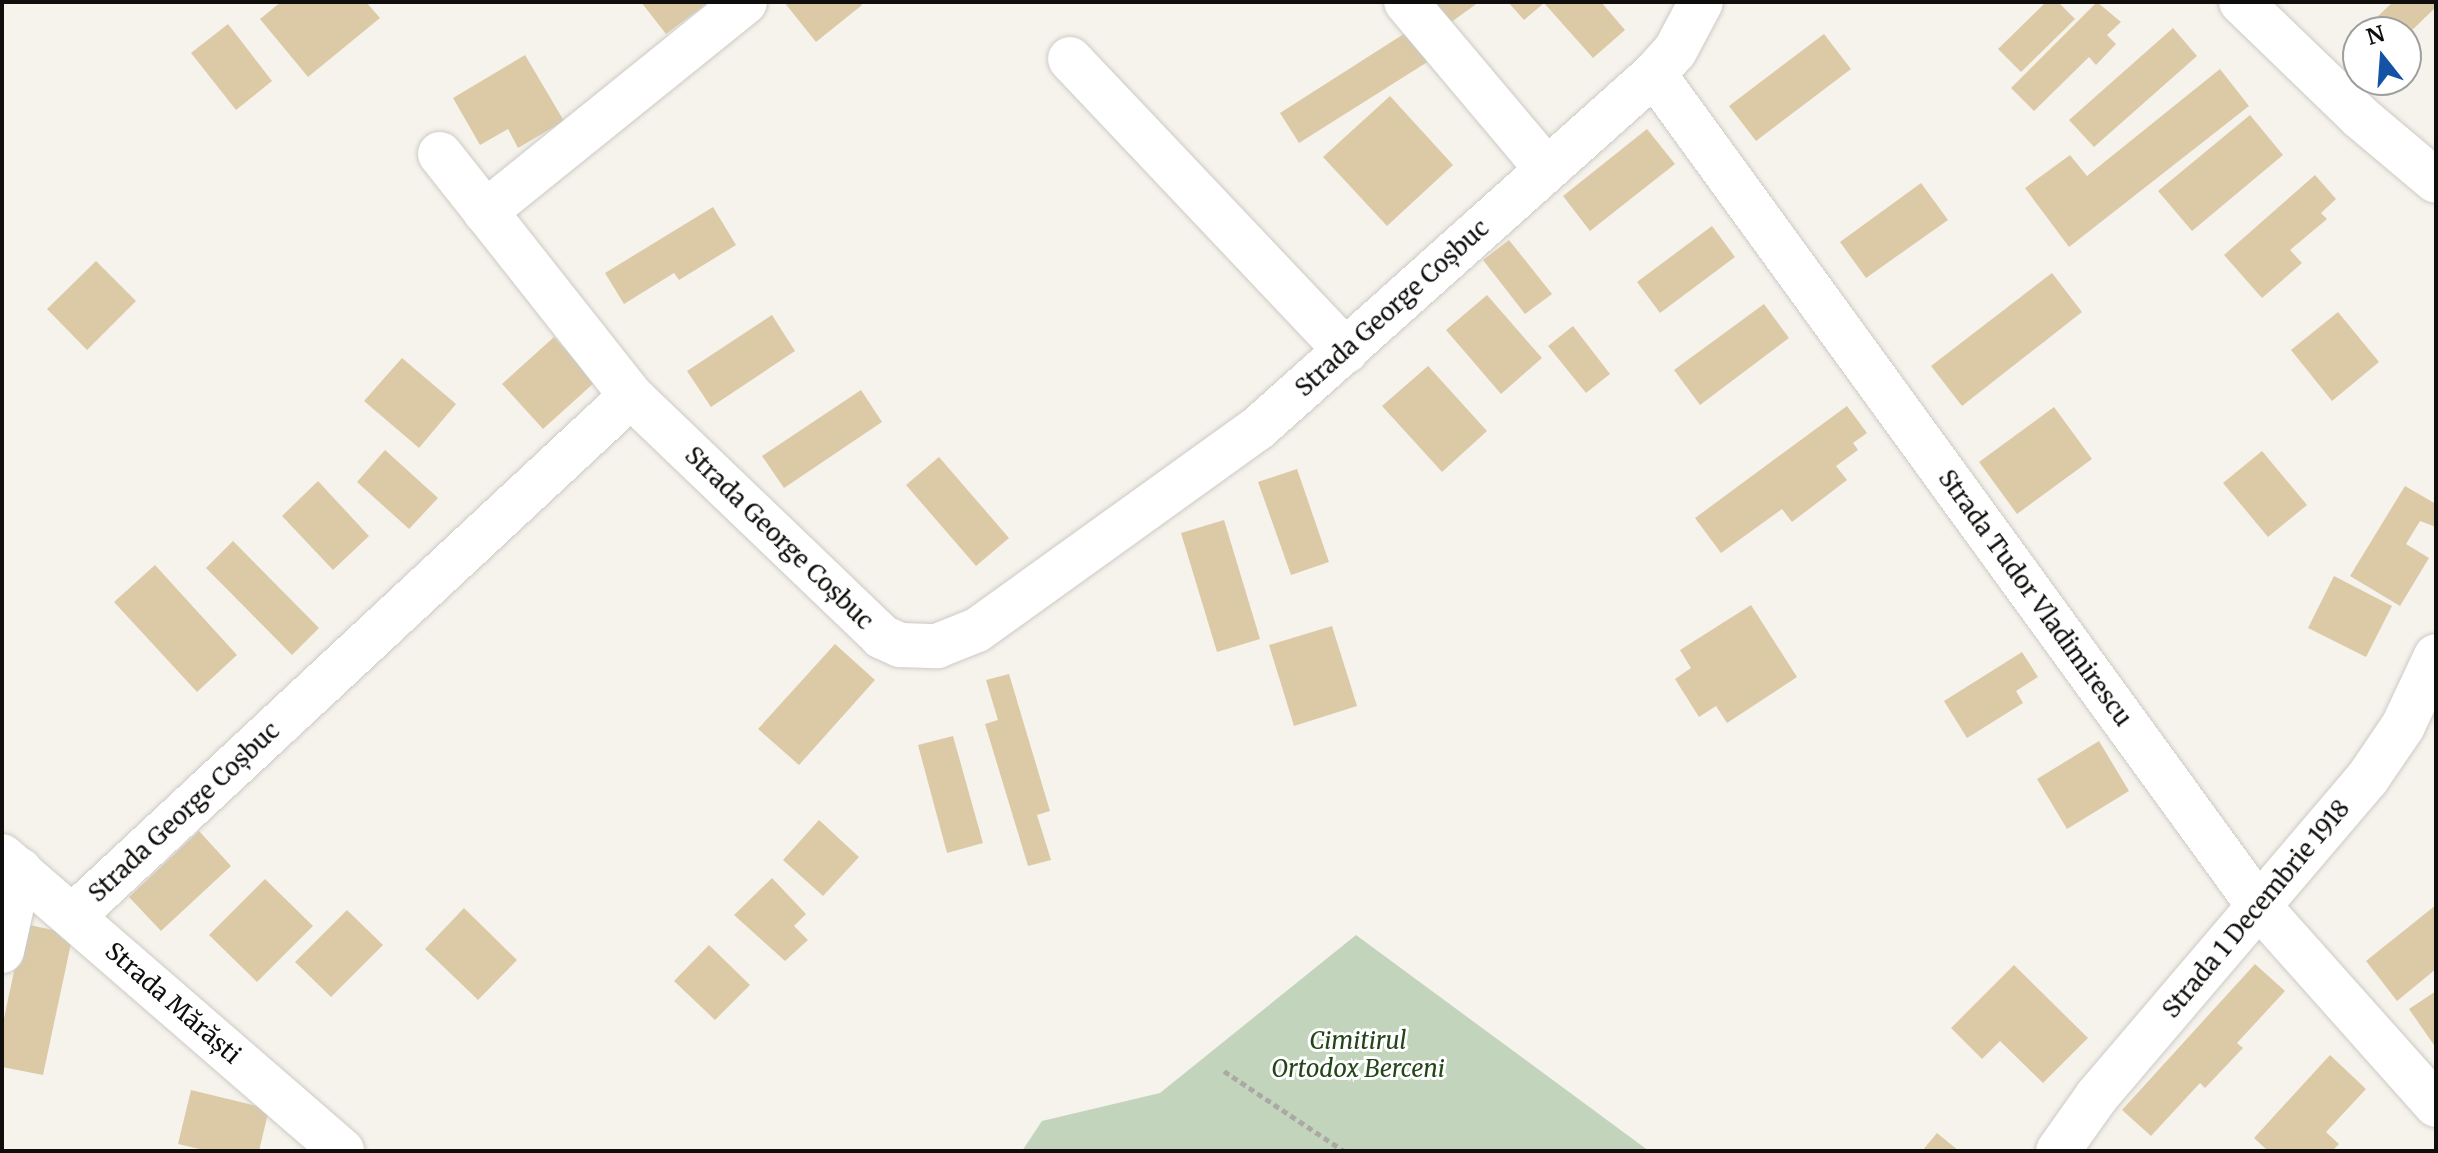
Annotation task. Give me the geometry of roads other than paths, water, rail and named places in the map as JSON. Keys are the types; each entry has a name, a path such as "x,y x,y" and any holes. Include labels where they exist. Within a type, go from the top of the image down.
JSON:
{"street":[{"path":"485,212 745,2"},
{"path":"1406,2 1546,168"},
{"name":"Strada George Coșbuc","path":"74,915 631,396 882,637 920,647 977,630 1257,429 1654,74 1675,51 1701,2"},
{"path":"2241,2 2434,175"},
{"path":"1070,59 1346,351"},
{"name":"Strada Tudor Vladimirescu","path":"1654,74 2258,905 2436,1105"},
{"path":"440,154 631,396"},
{"name":"Strada 1 Decembrie 1918","path":"2058,1151 2097,1096 2367,779 2403,726 2436,656"},
{"path":"2,951 11,863"},
{"name":"Strada Mărăști","path":"11,863 74,915 299,1134 342,1151"}],"park label":[{"name":"Cimitirul Ortodox Berceni","path":"1358,1055"}]}
